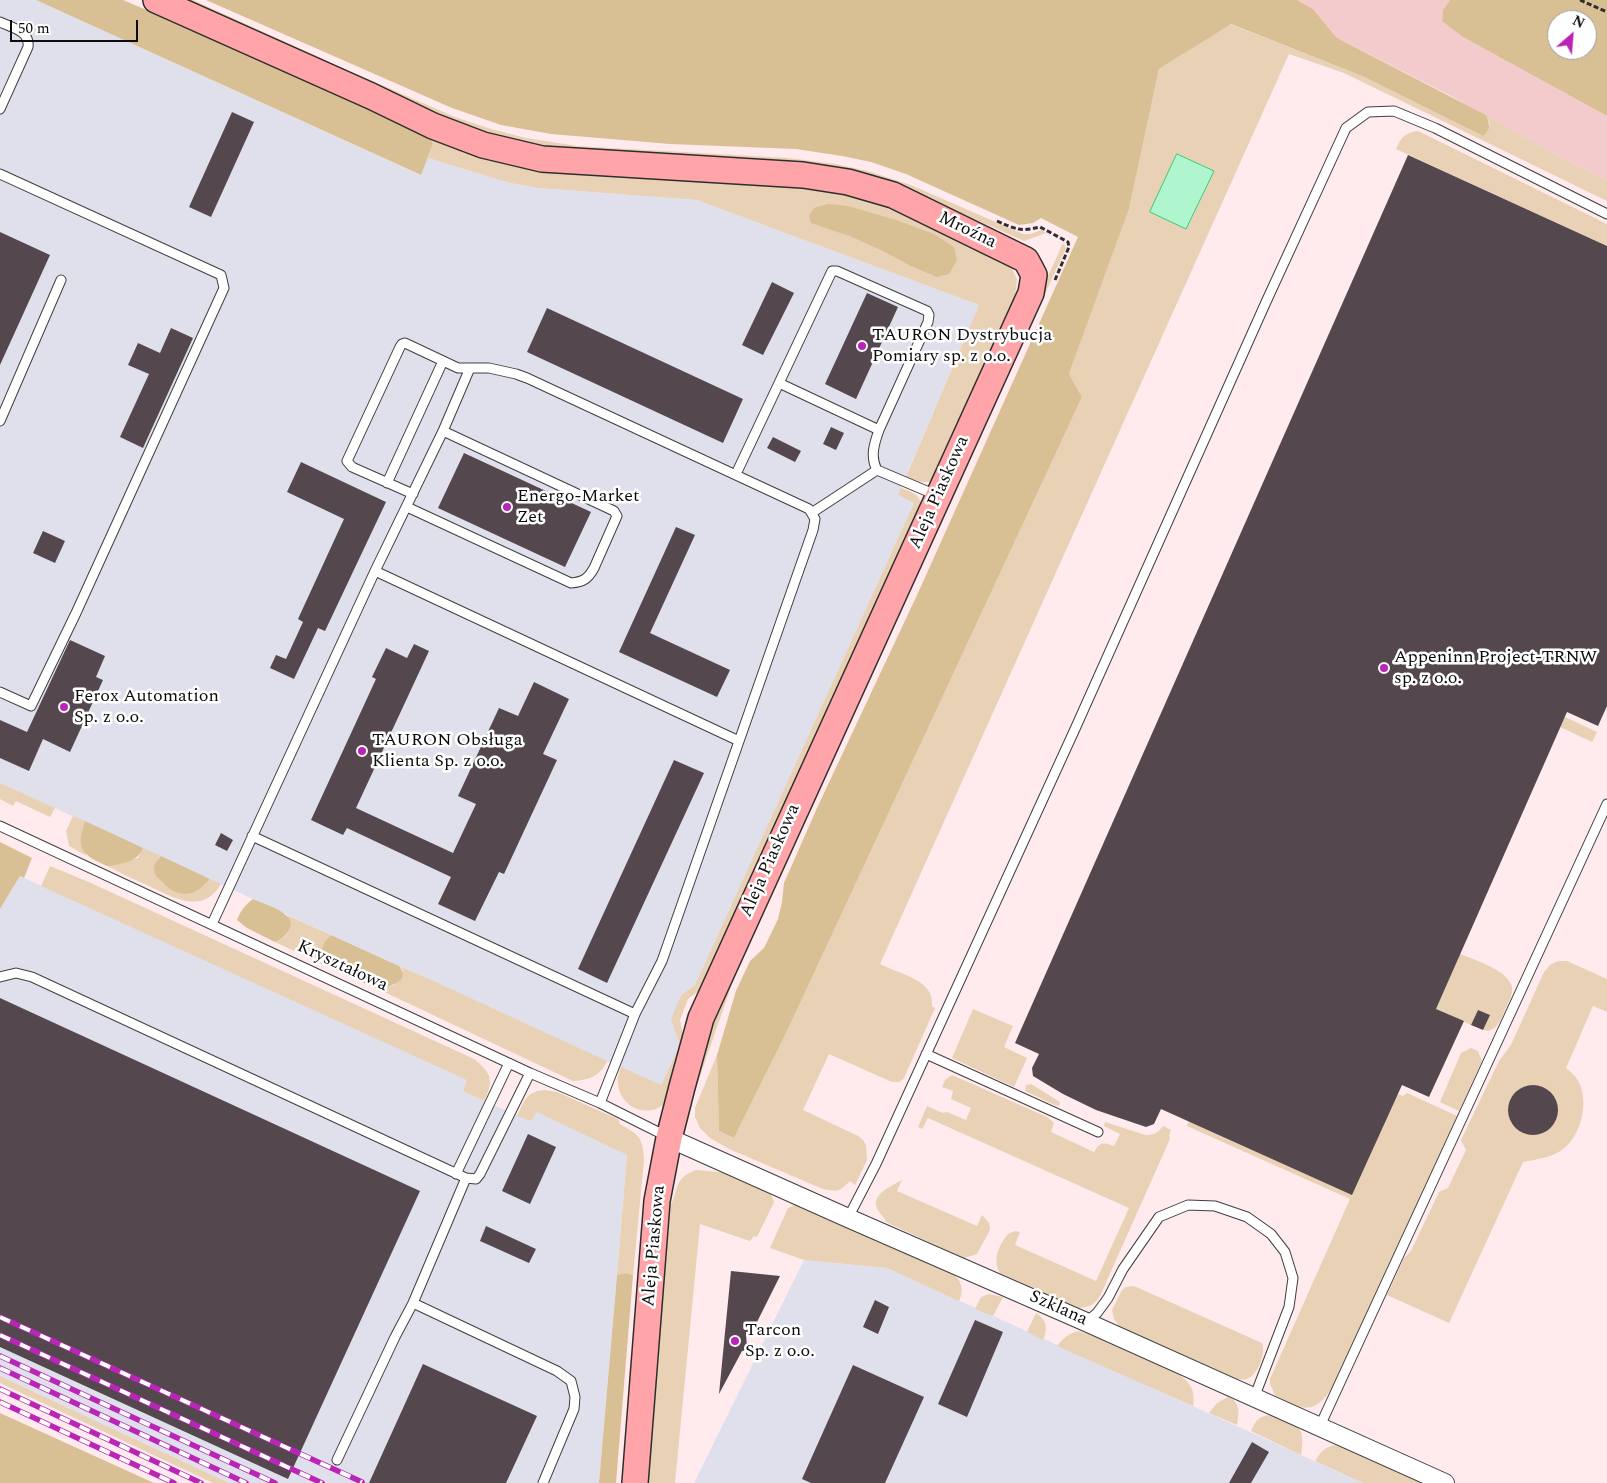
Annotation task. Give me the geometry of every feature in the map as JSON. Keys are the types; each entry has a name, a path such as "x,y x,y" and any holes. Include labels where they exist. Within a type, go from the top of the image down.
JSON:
{"main road":[{"name":"Mroźna","path":"156,0 434,126 483,145 542,159 803,175 848,182 893,195 1026,260 1034,275"},
{"name":"Aleja Piaskowa","path":"635,1483 657,1201 670,1138 701,1018 1031,293 1034,275"}],"street":[{"name":"Szklana","path":"670,1138 1445,1483"}],"lane":[{"path":"0,22 26,34 29,40 28,47 0,108"},
{"path":"848,1218 876,1164 1075,729 1346,128 1368,112 1394,111 1435,128 1607,214"},
{"path":"0,174 221,275 224,280 224,288 80,604 31,706 0,692"},
{"path":"736,474 832,272 837,271 927,311 929,315 928,322 879,430 874,446 873,462 877,470 939,496"},
{"path":"0,421 61,280"},
{"path":"413,494 348,464 347,461 350,451 402,344 406,344 458,368 489,368 516,374 809,509 815,519 813,530 662,960 636,1014 600,1103"},
{"path":"387,483 443,361"},
{"path":"212,924 375,571 443,431 470,368"},
{"path":"779,383 879,430"},
{"path":"407,507 571,583 583,581 590,576 594,568 617,516 614,511 443,431"},
{"path":"812,512 877,470"},
{"path":"375,571 739,741"},
{"path":"1320,1428 1607,804"},
{"name":"Kryształowa","path":"0,826 530,1073 600,1103 670,1138"},
{"path":"252,836 636,1014"},
{"path":"0,977 16,973 32,977 466,1178 476,1179 480,1174 530,1073"},
{"path":"926,1054 1098,1132"},
{"path":"456,1174 509,1063"},
{"path":"337,1460 413,1303 466,1178"},
{"path":"1086,1322 1097,1313 1108,1298 1123,1270 1159,1217 1188,1205 1215,1206 1247,1217 1271,1234 1285,1252 1293,1278 1289,1307 1254,1398"},
{"path":"413,1303 557,1371 571,1380 576,1397 574,1409 543,1483"}],"path":[{"path":"1580,0 1607,12"},
{"path":"988,216 1015,229 1025,231 1040,227 1068,242"}],"shaded area":[{"path":"0,0 36,0 420,175 428,158 510,183 539,188 697,200 979,305 898,495 914,503 695,985 681,995 672,1019 680,1045 661,1086 0,783"},
{"path":"36,0 123,0 297,74 428,133 433,144 421,175"},
{"path":"178,0 193,0 455,117 491,129 526,138 577,146 788,158 836,164 868,171 911,185 1023,234 1031,234 1041,230 1046,233 1024,241 920,195 555,149 515,141 450,120"},
{"path":"206,0 1297,0 1313,9 1337,38 1486,115 1489,127 1483,136 1362,76 1231,24 1159,69 1129,209 1069,374 1082,397 789,1027 734,1138 719,1131 717,1055 736,991 750,961 764,948 778,919 784,883 817,808 918,593 1078,237 1041,218 1033,223 1019,225 906,174 871,162 842,156 796,149 670,144 551,134 501,125 452,108"},
{"path":"1297,0 1450,0 1443,10 1442,21 1461,36 1607,116 1607,180 1567,161 1451,96 1337,38 1313,9"},
{"path":"1450,0 1607,0 1607,116 1461,36 1442,21 1443,10"},
{"path":"1230,24 1362,76 1483,136 1490,124 1486,115 1567,161 1607,180 1607,201 1344,73 1289,54 880,964 922,983 928,989 932,1006 935,1008 904,1078 900,1082 892,1082 829,1054 803,1110 858,1136 866,1145 867,1160 855,1185 850,1181 838,1190 823,1189 729,1149 710,1138 700,1128 695,1117 695,1108 717,1055 719,1131 734,1138 789,1027 1082,397 1069,374 1129,209 1159,69"},
{"path":"1418,131 1607,224 1607,246 1396,149 1404,136"},
{"path":"428,133 843,193 882,203 1009,263 1017,279 1015,298 936,475 929,482 920,482 906,477 979,305 697,200 539,188 510,183 428,158 433,144"},
{"path":"1177,154 1214,171 1186,229 1150,212"},
{"path":"828,204 848,206 896,220 934,234 954,247 957,260 949,274 937,277 852,237 811,223 809,216 814,208"},
{"path":"1063,243 1066,248 781,871 791,842"},
{"path":"901,488 918,497 921,508 704,987 688,999 680,1020 684,1041 667,1102 647,1111 638,1109 629,1105 619,1089 618,1078 621,1067 661,1085 680,1045 671,1019 681,995 695,985 914,503 898,495"},
{"path":"1565,717 1597,732 1592,742 1560,727"},
{"path":"0,783 55,808 50,817 16,801 13,806 0,799"},
{"path":"73,816 85,821 82,839 83,848 87,856 69,846 66,831"},
{"path":"85,821 143,848 141,852 133,859 107,866 92,858 87,855 81,845"},
{"path":"0,842 32,858 24,878 20,876 0,909"},
{"path":"143,848 161,856 155,864 154,871 164,884 204,886 210,879 221,884 206,899 188,901 168,895 107,866 138,858"},
{"path":"161,856 210,879 193,892 181,894 175,892 155,874 154,866"},
{"path":"50,866 91,883 474,1059 485,1069 490,1078 489,1088 484,1101 463,1091 467,1080 41,886"},
{"path":"20,876 468,1080 463,1091 484,1101 531,1121 537,1111 627,1155 599,1483 229,1483 0,1376 0,909"},
{"path":"253,899 273,907 286,915 290,920 291,926 288,932 275,942 247,928 237,920 240,913"},
{"path":"287,915 331,935 325,941 319,954 322,964 275,942 283,938 290,928"},
{"path":"331,935 399,966 403,976 398,982 380,990 322,964 319,954 325,941"},
{"path":"745,954 732,984 692,1099 693,1087 709,1026 729,981"},
{"path":"1460,954 1498,971 1509,981 1512,987 1511,996 1501,1020 1489,1031 1483,1030 1489,1015 1478,1010 1471,1025 1436,1009"},
{"path":"1558,961 1567,961 1607,979 1607,1012 1593,1006 1566,1068 1577,1079 1581,1087 1583,1106 1579,1126 1570,1143 1559,1152 1544,1158 1523,1162 1449,1323 1387,1295 1404,1258 1411,1251 1439,1192 1448,1188 1466,1150 1461,1140 1499,1061 1511,1045 1544,972 1550,965"},
{"path":"399,966 607,1061 598,1074 584,1080 573,1081 380,990 386,986 394,985 403,970"},
{"path":"973,1009 1013,1026 1004,1047 1027,1058 1014,1087 952,1058"},
{"path":"1471,1048 1478,1051 1482,1061 1459,1111 1440,1102 1461,1053"},
{"path":"952,1075 1047,1117 1054,1123 1051,1132 1094,1152 1102,1144 1114,1146 1120,1134 1104,1126 1105,1122 1145,1135 1156,1133 1163,1126 1171,1130 1170,1139 1096,1302 1079,1308 1000,1273 997,1263 999,1248 1008,1234 1015,1231 1020,1232 1015,1245 1096,1281 1129,1208 928,1118 922,1129 918,1127 927,1106 966,1120 971,1108 951,1099 953,1091 942,1087 945,1080"},
{"path":"1031,1084 1060,1102 1059,1106 1025,1091 1026,1085"},
{"path":"544,1090 557,1092 618,1119 620,1124 636,1134 641,1141 644,1160 633,1275 626,1273 617,1275 627,1155 537,1112 531,1121 517,1116 524,1101 530,1095"},
{"path":"1407,1093 1457,1116 1338,1378 1318,1403 1307,1408 1300,1407 1275,1395 1270,1379 1350,1199 1187,1126 1189,1121 1397,1094 1403,1096"},
{"path":"696,1170 729,1173 770,1191 774,1202 757,1237 754,1236 750,1241 700,1224 675,1483 644,1483 669,1208 680,1181 688,1173"},
{"path":"902,1180 897,1191 977,1226 982,1215 989,1223 990,1230 977,1254 964,1258 886,1222 877,1208 877,1199 884,1191"},
{"path":"796,1204 954,1274 961,1286 959,1301 887,1268 804,1260 770,1248 788,1208"},
{"path":"804,1260 887,1268 1363,1483 694,1483"},
{"path":"626,1273 633,1275 616,1483 599,1483 617,1275"},
{"path":"1134,1286 1262,1343 1262,1358 1254,1374 1245,1379 1237,1379 1120,1327 1114,1319 1112,1310 1122,1290 1126,1287"},
{"path":"989,1294 1003,1297 993,1316 975,1309 981,1297"},
{"path":"1036,1313 1046,1325 1043,1340 1027,1332"},
{"path":"1078,1331 1176,1373 1185,1379 1190,1386 1194,1400 1193,1406 1057,1346 1071,1333"},
{"path":"0,1376 229,1483 213,1483 0,1383"},
{"path":"1228,1397 1237,1405 1237,1425 1209,1413 1217,1403"},
{"path":"0,1413 154,1483 0,1483"},
{"path":"1271,1415 1293,1423 1301,1431 1301,1455 1251,1431 1258,1419"},
{"path":"1337,1445 1419,1480 1421,1483 1363,1483 1315,1461 1324,1450"}],"building":[{"path":"232,112 254,122 211,217 189,207"},
{"name":"Appeninn Project-TRNW sp. z o.o.","path":"1408,155 1607,246 1607,706 1598,726 1567,712 1436,1009 1464,1021 1429,1097 1402,1085 1352,1195 1161,1109 1154,1124 1146,1127 1096,1110 1063,1094 1033,1076 1032,1068 1039,1054 1015,1043"},
{"path":"0,232 50,255 0,365"},
{"path":"772,282 794,293 763,355 742,345"},
{"name":"TAURON Dystrybucja Pomiary sp. z o.o.","path":"867,293 898,307 856,399 825,384"},
{"path":"547,308 743,399 723,443 527,352"},
{"path":"171,328 193,338 143,448 120,437 149,374 128,365 138,343 160,353"},
{"path":"831,427 844,433 836,450 823,444"},
{"path":"773,437 801,451 795,462 767,448"},
{"path":"464,453 591,512 565,567 438,508"},
{"path":"301,462 386,502 325,631 318,628 294,679 270,668 276,655 286,659 303,622 298,619 344,519 287,492"},
{"path":"676,527 695,535 650,633 730,670 717,697 619,652"},
{"path":"43,531 65,541 55,563 33,553"},
{"name":"Ferox Automation Sp. z o.o.","path":"70,640 105,656 96,677 103,680 70,752 43,739 29,771 0,758 0,720 27,732"},
{"path":"414,644 429,651 356,808 453,853 476,804 458,796 499,708 518,716 534,682 569,699 543,754 557,760 504,874 499,872 475,921 438,904 451,877 347,828 343,835 311,820 376,679 372,677 386,648 407,658"},
{"path":"674,760 704,773 607,983 578,969"},
{"path":"221,833 233,840 227,851 215,845"},
{"path":"0,998 420,1191 288,1479 0,1347"},
{"path":"1478,1010 1490,1015 1483,1030 1471,1025"},
{"path":"1533,1085 1542,1087 1553,1096 1558,1110 1556,1119 1547,1130 1533,1135 1524,1133 1513,1124 1508,1110 1510,1101 1519,1090"},
{"path":"528,1134 556,1147 530,1204 502,1191"},
{"path":"486,1226 536,1249 529,1263 480,1241"},
{"name":"Tarcon Sp. z o.o.","path":"731,1271 780,1276 752,1332 746,1332 747,1350 742,1351 719,1394"},
{"path":"875,1300 889,1307 878,1334 863,1327"},
{"path":"975,1320 1003,1332 967,1417 938,1404"},
{"path":"423,1364 537,1416 506,1483 369,1483"},
{"path":"853,1365 924,1397 885,1483 811,1483 802,1479"},
{"path":"1252,1442 1269,1452 1251,1483 1229,1483"}],"railway":[{"path":"0,1317 362,1482"},
{"path":"0,1335 322,1483"},
{"path":"0,1356 275,1483"},
{"path":"0,1368 246,1483"},
{"path":"0,1389 201,1483"},
{"path":"0,1402 174,1483"}],"place":[{"name":"TAURON Dystrybucja Pomiary sp. z o.o.","path":"862,346"},
{"name":"Energo-Market Zet","path":"507,507"},
{"name":"Appeninn Project-TRNW sp. z o.o.","path":"1384,668"},
{"name":"Ferox Automation Sp. z o.o.","path":"64,707"},
{"name":"TAURON Obsługa Klienta Sp. z o.o.","path":"362,751"},
{"name":"Tarcon Sp. z o.o.","path":"735,1341"}]}
